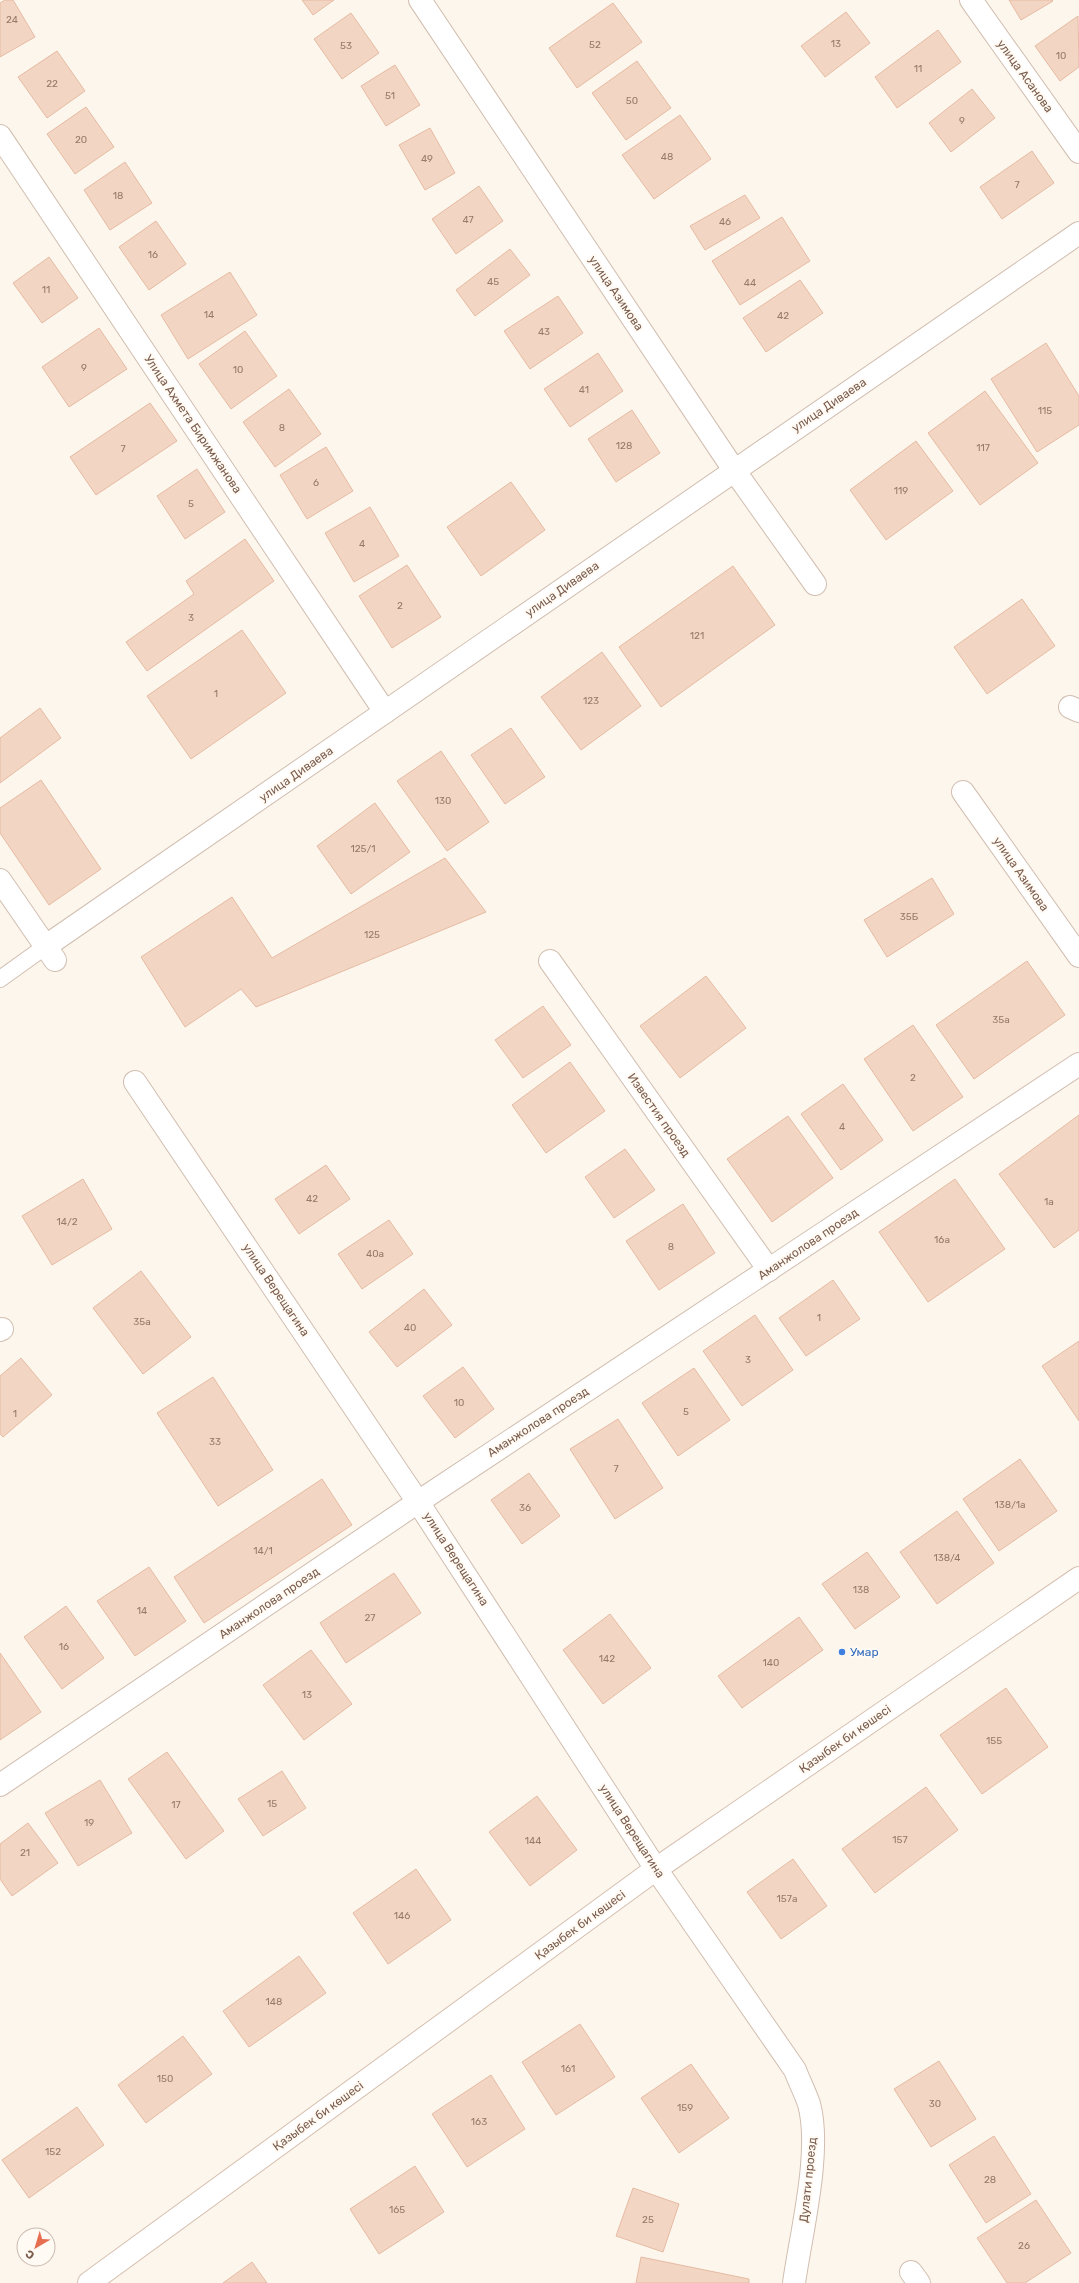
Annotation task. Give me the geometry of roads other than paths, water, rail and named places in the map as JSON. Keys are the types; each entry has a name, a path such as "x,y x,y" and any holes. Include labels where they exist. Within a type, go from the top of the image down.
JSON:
{"street":[{"name":"улица Азимова","path":"420,0 734,470 815,584"},
{"name":"улица Асанова","path":"970,0 1079,152"},
{"name":"Улица Ахмета Биримжанова","path":"0,136 385,712"},
{"name":"улица Диваева","path":"50,953 385,712 1079,233"},
{"name":"улица Азимова","path":"963,792 1079,956"},
{"path":"0,880 50,953"},
{"name":"Известия проезд","path":"550,961 769,1270"},
{"name":"Аманжолова проезд","path":"0,1785 418,1502 1079,1064"},
{"name":"улица Верещагина","path":"135,1082 418,1502 656,1869 773,2038"},
{"name":"Қазыбек би көшесі","path":"89,2283 656,1869 1079,1578"},
{"name":"Дулати проезд","path":"773,2038 795,2070 809,2104 813,2133 812,2160 794,2283"}],"lane":[{"path":"0,979 50,953"}],"place":[{"name":"Умар","path":"842,1652"}]}
